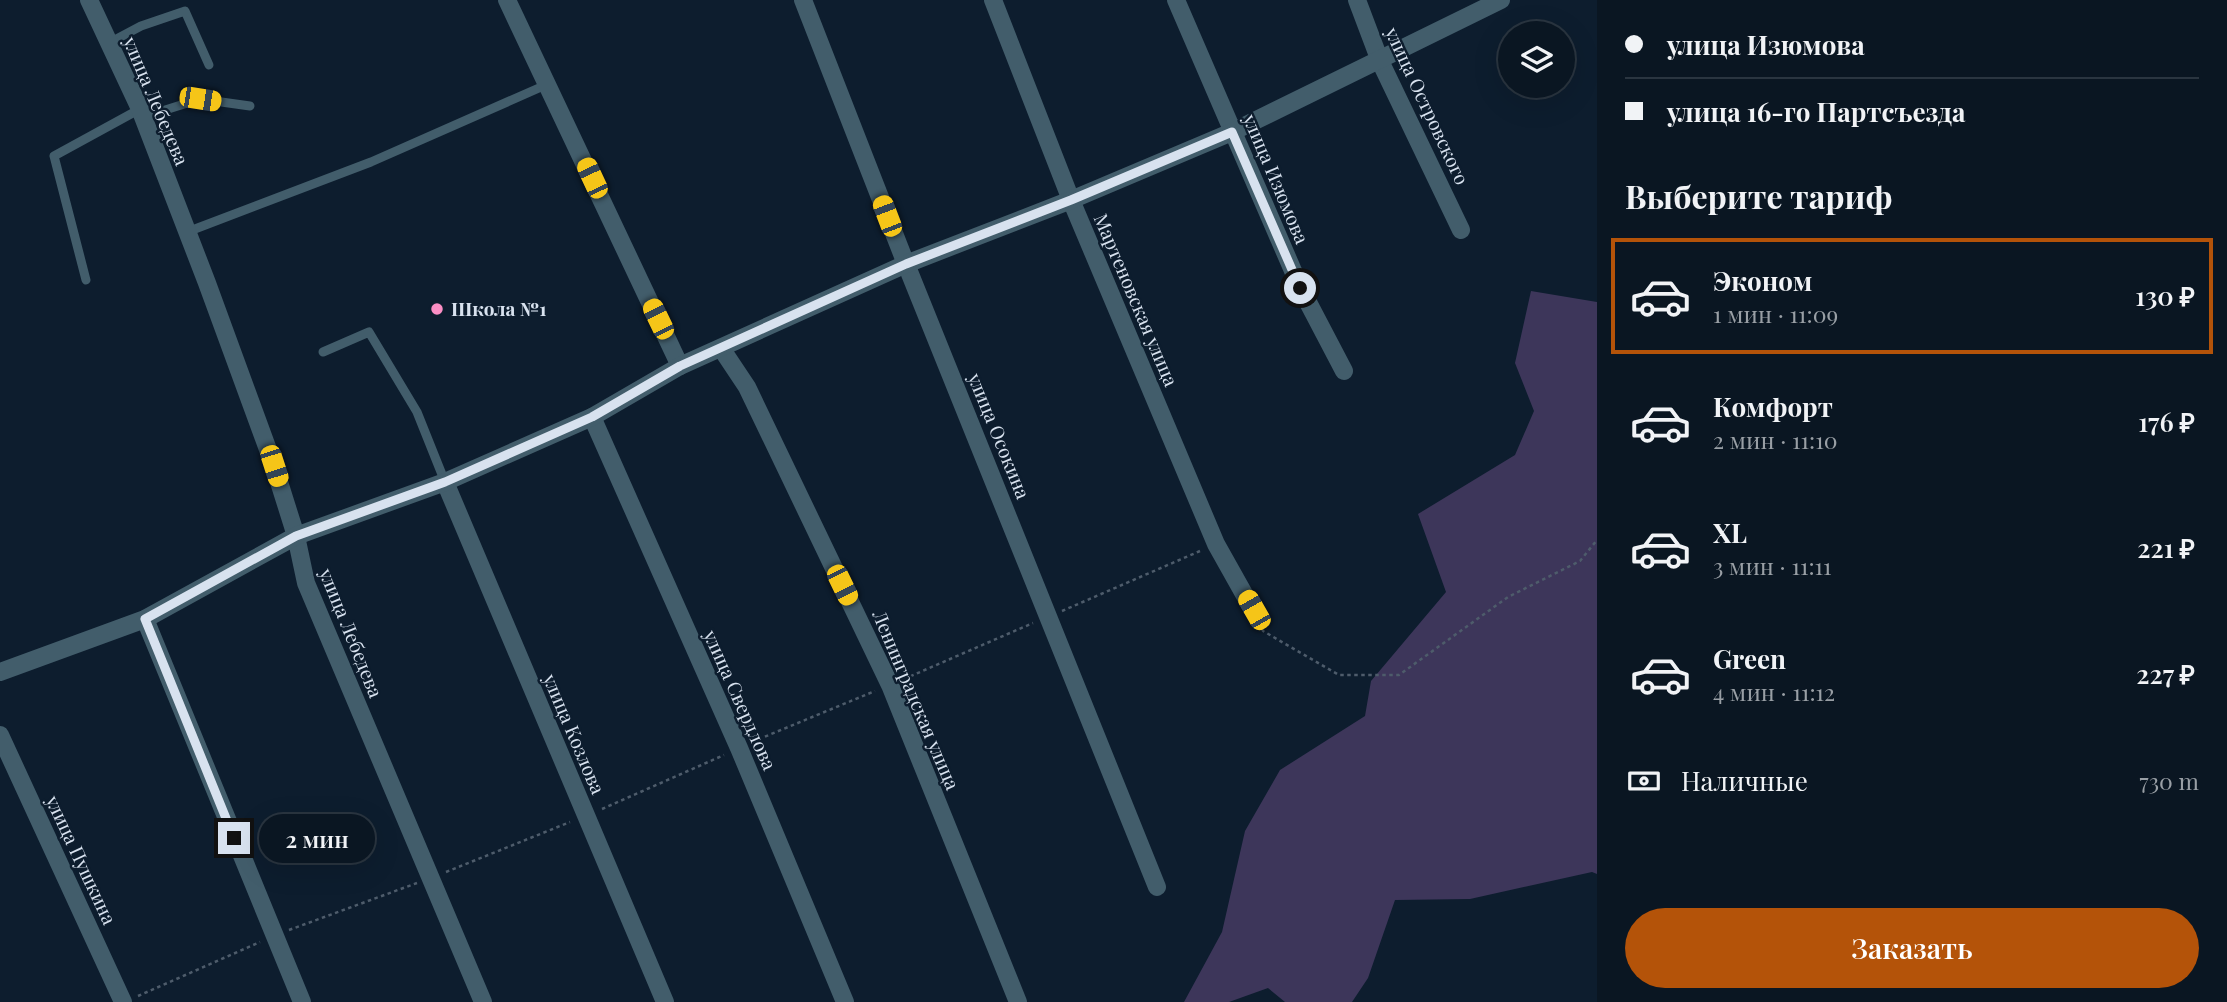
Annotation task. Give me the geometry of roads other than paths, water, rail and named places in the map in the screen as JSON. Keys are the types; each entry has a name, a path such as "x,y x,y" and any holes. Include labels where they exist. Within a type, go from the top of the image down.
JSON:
{"street":[{"name":"улица Лебедева","path":"89,0 142,113 187,232 274,466 296,536 306,583 483,1002"},
{"path":"507,0 680,366"},
{"name":"улица Осокина","path":"803,0 906,264 1157,887"},
{"name":"Мартеновская улица","path":"993,0 1071,200 1216,544 1254,610"},
{"name":"улица Изюмова","path":"1176,0 1300,288 1344,371"},
{"name":"улица Островского","path":"1357,0 1380,61 1461,230"},
{"path":"0,672 145,619 296,536 445,482 592,417 680,366 906,264 1071,200 1232,132 1501,0"},
{"name":"Ленинградская улица","path":"722,348 747,387 890,685 1018,1002"},
{"name":"улица Свердлова","path":"592,417 739,748 845,1002"},
{"name":"улица Козлова","path":"445,482 665,1002"},
{"path":"145,619 302,1002"},
{"name":"улица Пушкина","path":"0,735 130,999"}],"lane":[{"path":"109,43 141,26 185,11 209,65"},
{"path":"187,232 371,162 548,84"},
{"path":"86,280 54,156 142,113 200,99 250,106"},
{"path":"323,352 369,331 417,412 445,482"}],"place":[{"name":"Школа №1","path":"437,309"}]}
